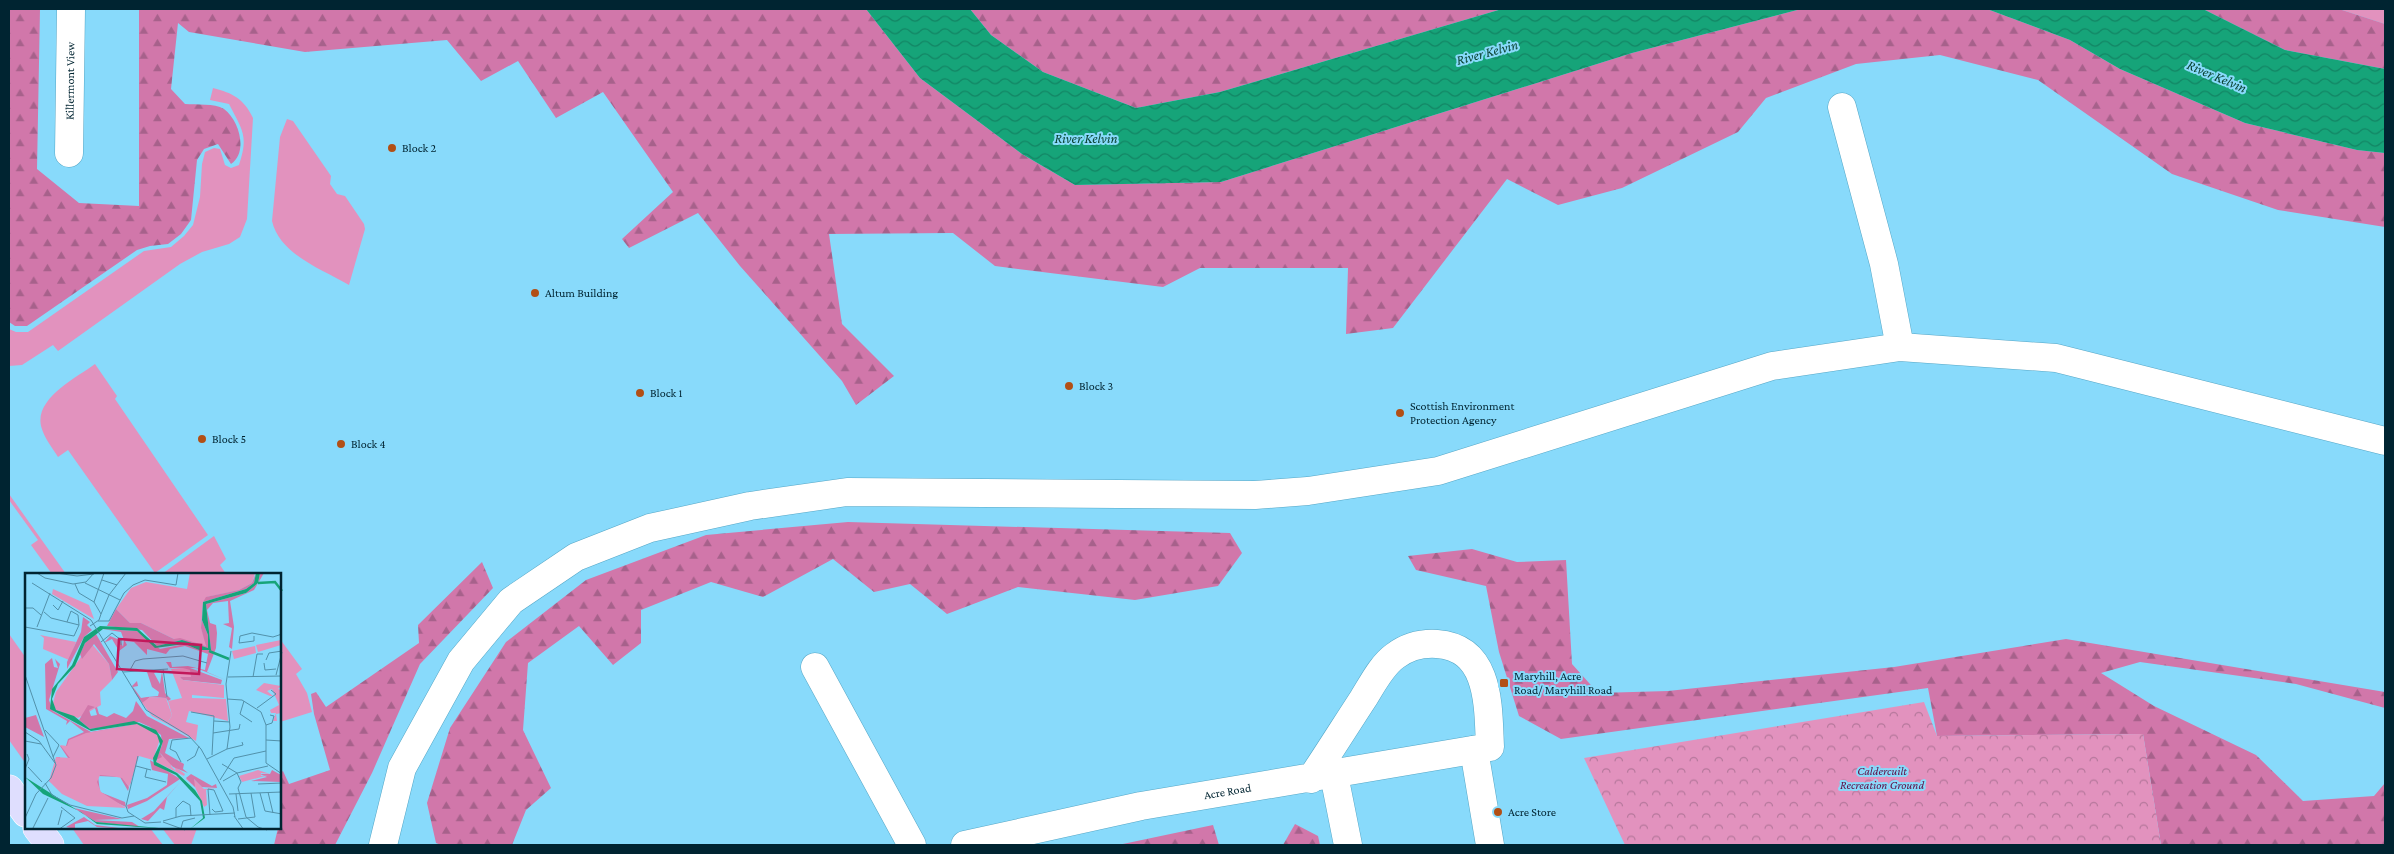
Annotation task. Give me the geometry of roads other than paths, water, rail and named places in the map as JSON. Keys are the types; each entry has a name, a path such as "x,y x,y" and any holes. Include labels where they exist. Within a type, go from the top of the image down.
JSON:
{"main road":[{"path":"9,789 25,812"},
{"path":"38,829 50,845"}],"street":[{"name":"Killermont View","path":"69,153 71,9"},
{"path":"1842,107 1884,264 1900,347"},
{"path":"384,845 402,768 461,661 511,601 576,557 650,528 750,506 847,492 1255,495 1308,491 1438,471 1772,366 1900,347 2056,358 2385,441"},
{"path":"1348,845 1323,777 1382,670 1394,657 1411,646 1431,644 1449,645 1468,655 1482,676 1487,696 1482,748 1490,845"},
{"path":"815,667 912,845"},
{"name":"Acre Road","path":"965,845 1141,806 1323,777 1482,748"}],"water":[{"name":"River Kelvin","path":"866,9 970,9 991,35 1043,72 1136,108 1220,92 1502,9 1801,9 1632,53 1221,182 1075,185 1022,154 920,78"},
{"name":"River Kelvin","path":"1987,9 2203,9 2285,50 2385,69 2385,153 2357,150 2245,123 2120,69 2070,40"}],"place":[{"name":"Block 2","path":"392,148"},
{"name":"Altum Building","path":"535,293"},
{"name":"Block 3","path":"1069,386"},
{"name":"Block 1","path":"640,393"},
{"name":"Scottish Environment Protection Agency","path":"1400,413"},
{"name":"Block 5","path":"202,439"},
{"name":"Block 4","path":"341,444"},
{"name":"Maryhill, Acre Road/ Maryhill Road","path":"1504,683"},
{"name":"Acre Store","path":"1498,812"}],"park label":[{"name":"Caldercuilt Recreation Ground","path":"1882,778"}]}
